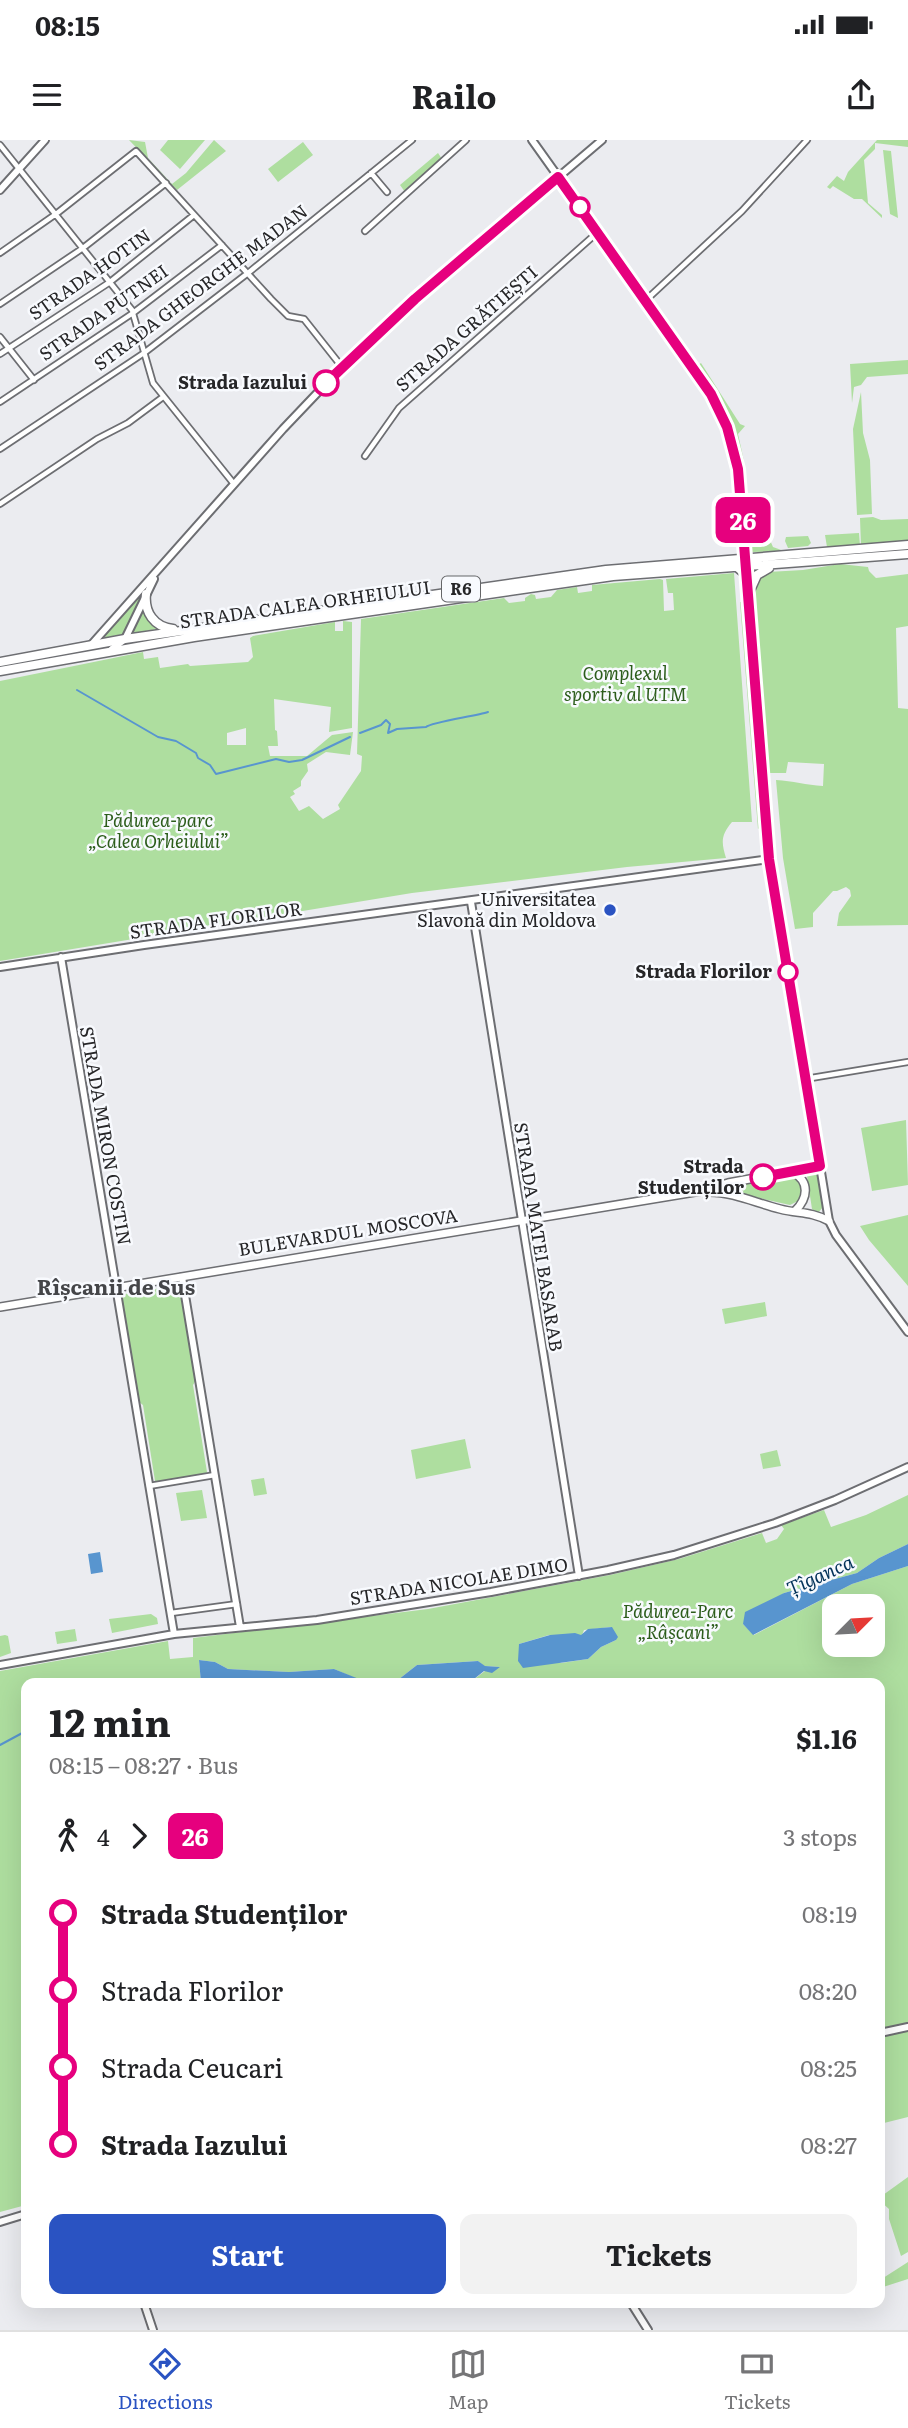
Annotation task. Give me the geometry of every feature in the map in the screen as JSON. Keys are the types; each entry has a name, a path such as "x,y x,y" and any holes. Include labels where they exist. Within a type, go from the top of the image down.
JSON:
{"highway":[{"path":"745,548 741,563 747,580"},
{"name":"STRADA CALEA ORHEIULUI","path":"0,662 92,644 520,585 606,570 904,550"},
{"name":"STRADA CALEA ORHEIULUI","path":"741,563 778,564 904,550"},
{"path":"748,594 759,573 778,564"},
{"path":"146,594 146,610 157,623 167,628 191,632"},
{"name":"STRADA CALEA ORHEIULUI","path":"0,671 191,632"}],"main road":[{"path":"0,190 45,140"},
{"path":"532,140 702,381 727,427 738,469 745,548"},
{"path":"92,644 342,367 415,299 602,140"},
{"path":"110,650 125,639 156,574"},
{"path":"747,580 769,859 829,1221 833,1231 908,1332"},
{"name":"STRADA FLORILOR","path":"0,967 769,859"},
{"name":"STRADA MATEI BASARAB","path":"471,901 579,1576"},
{"name":"STRADA MIRON COSTIN","path":"61,957 174,1634"},
{"name":"BULEVARDUL MOSCOVA","path":"0,1307 701,1191 820,1166"},
{"path":"792,1172 803,1180 806,1191 803,1203 795,1211"},
{"path":"734,1196 732,1188 736,1182"},
{"name":"BULEVARDUL MOSCOVA","path":"701,1191 734,1196 781,1210 814,1214 829,1221"},
{"path":"182,1277 240,1627"},
{"name":"STRADA NICOLAE DIMO","path":"0,1665 174,1634 317,1620 579,1576 674,1555 752,1531 835,1500 908,1467"},
{"path":"885,2032 908,2027"},
{"path":"0,2222 21,2216"},
{"path":"146,2308 153,2330"},
{"path":"634,2308 648,2330"}],"street":[{"name":"STRADA GHEORGHE MADAN","path":"0,449 144,353 248,274 412,140"},
{"path":"365,231 466,140"},
{"path":"646,300 743,211 807,140"},
{"path":"0,145 133,313 151,379 234,484"},
{"path":"0,253 56,214 136,150 288,316 304,319 342,367"},
{"path":"371,173 387,192"},
{"path":"0,304 83,248 166,183"},
{"name":"STRADA HOTIN","path":"0,354 110,282 194,215"},
{"name":"STRADA GRĂTIEȘTI","path":"365,456 399,408 598,232"},
{"name":"STRADA PUTNEI","path":"0,402 133,313 222,245"},
{"path":"0,337 34,380"},
{"path":"0,504 97,439 128,423 163,397"},
{"path":"805,1079 908,1062"},
{"path":"149,1486 215,1475"},
{"path":"171,1613 237,1604"}],"green space":[{"path":"129,140 145,142 148,158 172,184 186,173 214,140 226,151 177,190"},
{"path":"168,140 205,140 180,169 160,150"},
{"path":"877,140 908,140 908,147 875,143 875,149 864,160 868,203 882,218 862,199 854,199 833,186 830,189 827,187 837,176 844,181 848,172"},
{"path":"303,142 313,155 278,182 268,169"},
{"path":"883,150 891,151 898,218 890,214"},
{"path":"438,153 442,159 405,192 400,185"},
{"path":"908,360 908,374 867,377 861,385 854,387 852,403 850,364"},
{"path":"701,363 740,424 745,426 738,434 744,461 721,402 698,365"},
{"path":"861,392 863,433 870,460 872,514 857,515 853,429"},
{"path":"751,517 753,538 769,538 773,547 784,551 752,552 748,526"},
{"path":"873,517 881,520 908,519 908,543 861,546 860,518"},
{"path":"859,533 860,546 827,547 825,535"},
{"path":"808,536 811,543 808,546 788,548 785,541 786,537"},
{"path":"840,564 868,567 876,578 908,574 908,626 896,628 898,708 908,709 908,925 837,926 839,913 851,896 846,887 833,891 813,913 813,927 795,929 783,858 776,780 823,786 824,764 788,762 786,773 766,773 753,593 758,577 768,572"},
{"name":"Pădurea-parc „Calea Orheiului”","path":"734,573 752,822 732,822 728,827 723,839 726,858 412,893 0,961 0,681 143,652 144,659 158,657 160,668 248,662 253,657 250,638 253,636 335,622 335,631 343,631 343,621 352,622 352,728 329,732 331,707 274,699 278,746 268,746 270,756 307,756 332,735 353,732 350,755 326,752 307,764 308,771 301,781 301,786 293,791 295,794 290,797 299,811 309,806 323,819 340,809 338,805 361,771 362,756 357,754 361,619 504,598 509,603 525,601 531,594 535,595 536,599 551,597 557,590 577,587 578,593 592,591 592,585 660,579 663,580 664,611 674,610 673,593 668,593 666,579","holes":["246,728 246,745 227,745 227,733"]},
{"path":"150,582 123,634 103,638"},
{"path":"740,602 745,602 763,825 758,829"},
{"path":"144,605 162,628 130,634"},
{"path":"906,1120 908,1185 872,1191 861,1128"},
{"path":"813,1172 818,1176 823,1207 818,1213 812,1209 807,1176"},
{"path":"788,1176 798,1180 802,1190 798,1201 790,1205 737,1193 734,1190 738,1184"},
{"path":"908,1215 908,1286 860,1226"},
{"path":"173,1286 181,1292 196,1380 193,1385 207,1472 159,1482 155,1481 143,1405 139,1402 121,1299 125,1294"},
{"path":"765,1302 767,1316 725,1324 722,1309"},
{"path":"465,1439 471,1468 416,1479 411,1450"},
{"path":"777,1450 781,1466 763,1469 760,1454"},
{"path":"264,1478 267,1494 254,1496 251,1480"},
{"path":"202,1490 207,1518 181,1521 176,1493"},
{"name":"Pădurea-Parc „Râșcani”","path":"908,1495 908,1544 879,1558 857,1573 784,1593 743,1624 754,1635 822,1600 822,1657 886,1657 886,1594 833,1594 852,1584 908,1566 908,2117 885,2123 885,1678 476,1678 485,1671 500,1667 484,1666 478,1661 417,1665 400,1678 355,1678 334,1669 289,1672 228,1669 215,1662 199,1660 201,1678 21,1678 21,2206 0,2212 0,1671 168,1641 170,1659 193,1657 193,1638 428,1609 610,1575 679,1559 762,1533 766,1543 777,1539 784,1529 781,1525 824,1510 831,1527 866,1515","holes":["611,1627 616,1640 601,1647 588,1659 561,1663 519,1644 549,1635 582,1635 584,1630"]},
{"path":"151,1614 157,1618 158,1624 112,1633 109,1619"},
{"path":"75,1629 77,1641 57,1644 55,1632"},
{"path":"0,1636 8,1636 11,1653 0,1657"},
{"path":"908,2177 908,2252 901,2256 889,2219 889,2209 885,2205 885,2194"},
{"path":"908,2262 908,2279 885,2286 885,2277"}],"water":[{"path":"908,1544 908,1566 852,1584 833,1594 822,1594 822,1599 753,1635 743,1624 745,1612 784,1593 857,1573 879,1558"},
{"path":"100,1552 103,1572 91,1574 88,1554"},
{"path":"612,1627 618,1637 616,1640 601,1647 588,1659 523,1668 518,1661 519,1644 550,1635 581,1635 588,1629"},
{"path":"199,1660 215,1662 228,1669 289,1672 334,1669 356,1678 201,1678"},
{"path":"478,1661 485,1666 500,1667 492,1673 484,1671 475,1678 400,1678 417,1665"}],"waterway":[{"path":"77,690 158,737 176,741 196,753 216,774 276,759 289,762 302,760 350,737"},
{"path":"360,733 381,725 386,720 390,724 388,733 488,712"},
{"name":"Țîganca","path":"0,1745 21,1734"}],"bus line":[{"name":"26","path":"326,383 415,299 558,177 711,394 727,427 738,469 769,859 820,1166 763,1177"}],"place":[{"name":"Strada Iazului","path":"326,383"},
{"name":"Universitatea Slavonă din Moldova","path":"610,910"},
{"name":"Strada Florilor","path":"788,972"},
{"name":"Strada Studenților","path":"763,1177"}],"district":[{"name":"Rîșcanii de Sus","path":"116,1288"}],"park label":[{"name":"Complexul sportiv al UTM","path":"625,684"}]}
